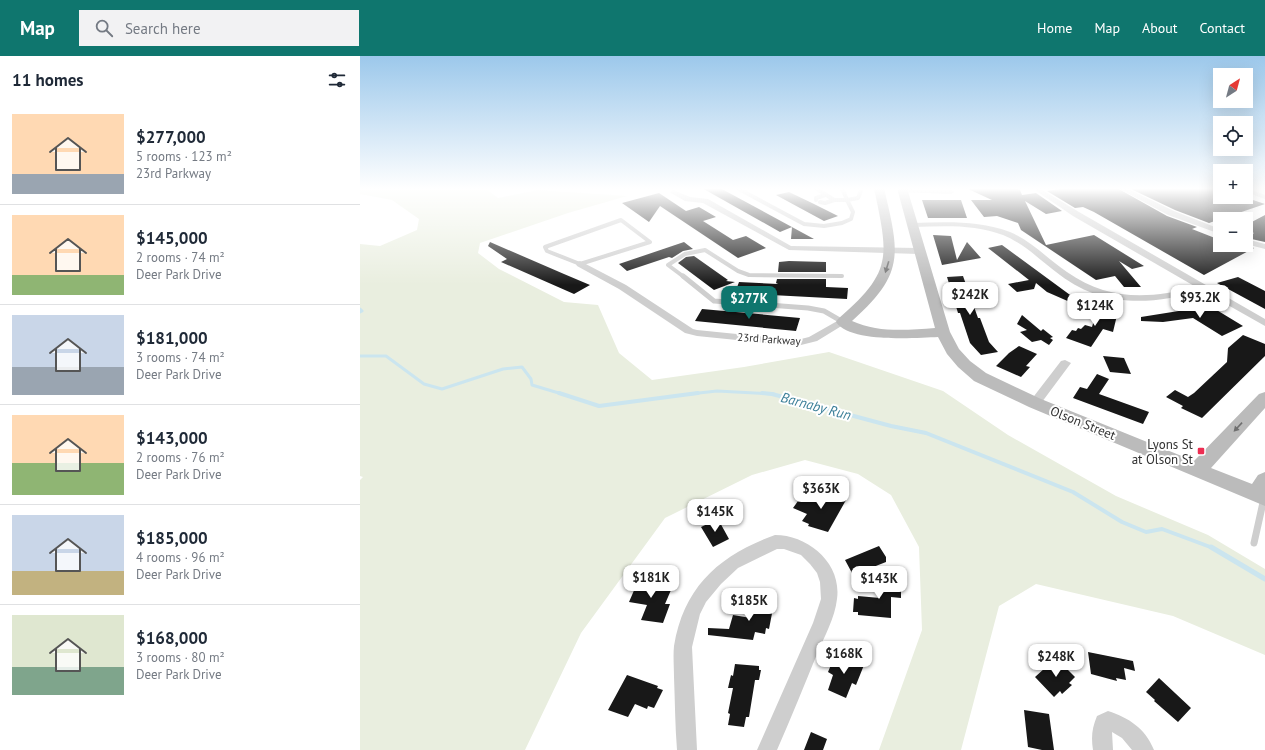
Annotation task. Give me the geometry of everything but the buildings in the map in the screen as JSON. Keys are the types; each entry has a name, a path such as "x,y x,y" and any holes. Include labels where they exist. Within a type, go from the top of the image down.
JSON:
{"street":[{"path":"740,220 789,248 919,251"},
{"name":"23rd Parkway","path":"580,264 647,302 689,331 797,343 813,339 843,322 876,291 882,281 889,263 890,250 886,220"},
{"path":"843,322 854,328 874,333 943,332 919,251 912,220"},
{"path":"1087,220 1265,324"},
{"path":"1190,220 1213,229"},
{"path":"913,225 968,226 990,229 1008,234 1076,282 1100,293 1118,298 1156,298 1177,295 1203,288"},
{"path":"1253,243 1265,247"},
{"name":"Olson Street","path":"943,332 952,351 964,364 980,377 1035,403 1197,470 1263,493"},
{"path":"1035,403 1065,363"},
{"path":"1197,470 1265,398"},
{"path":"687,750 683,647 692,612 700,596 732,563 775,542 784,542 806,550 816,559 824,570 828,582 829,599 821,624 767,750"},
{"path":"1103,750 1101,733 1104,724 1108,721 1122,725 1134,735 1144,750"}],"lane":[{"path":"620,220 545,247 546,251 580,264 650,242 622,220"},
{"path":"797,220 812,226 836,224 847,220"},
{"path":"842,276 748,274 738,271 705,250 686,253 673,260 668,265 714,301 808,308 824,311 843,322"},
{"path":"1254,543 1263,493"}],"shaded area":[{"path":"419,220 546,220 480,243 478,253 499,269 564,302 598,305 619,353 652,380 744,367 829,352 943,391 1008,435 1116,496 1208,535 1265,569 1265,655 1173,616 1036,584 999,606 961,750 879,750 922,630 919,547 891,495 858,474 805,460 752,475 665,518 581,633 525,750 360,750 360,480 363,477 360,476 360,244 380,246 417,230"}],"waterway":[{"name":"Barnaby Run","path":"360,309 362,311 360,312"},
{"name":"Barnaby Run","path":"360,356 386,356 424,384 442,389 503,369 522,367 531,379 532,385 562,394"},
{"name":"Barnaby Run","path":"692,394 717,391 770,394"},
{"name":"Barnaby Run","path":"559,393 599,406 692,394"},
{"name":"Barnaby Run","path":"692,394 698,393"},
{"name":"Barnaby Run","path":"762,393 770,394"},
{"name":"Barnaby Run","path":"770,394 774,394"},
{"name":"Barnaby Run","path":"770,394 891,426 926,433 1073,492 1122,522 1146,532 1162,529 1212,548"},
{"name":"Barnaby Run","path":"1212,548 1265,579"}],"place":[{"name":"Lyons St at Olson St","path":"1201,451"}]}
